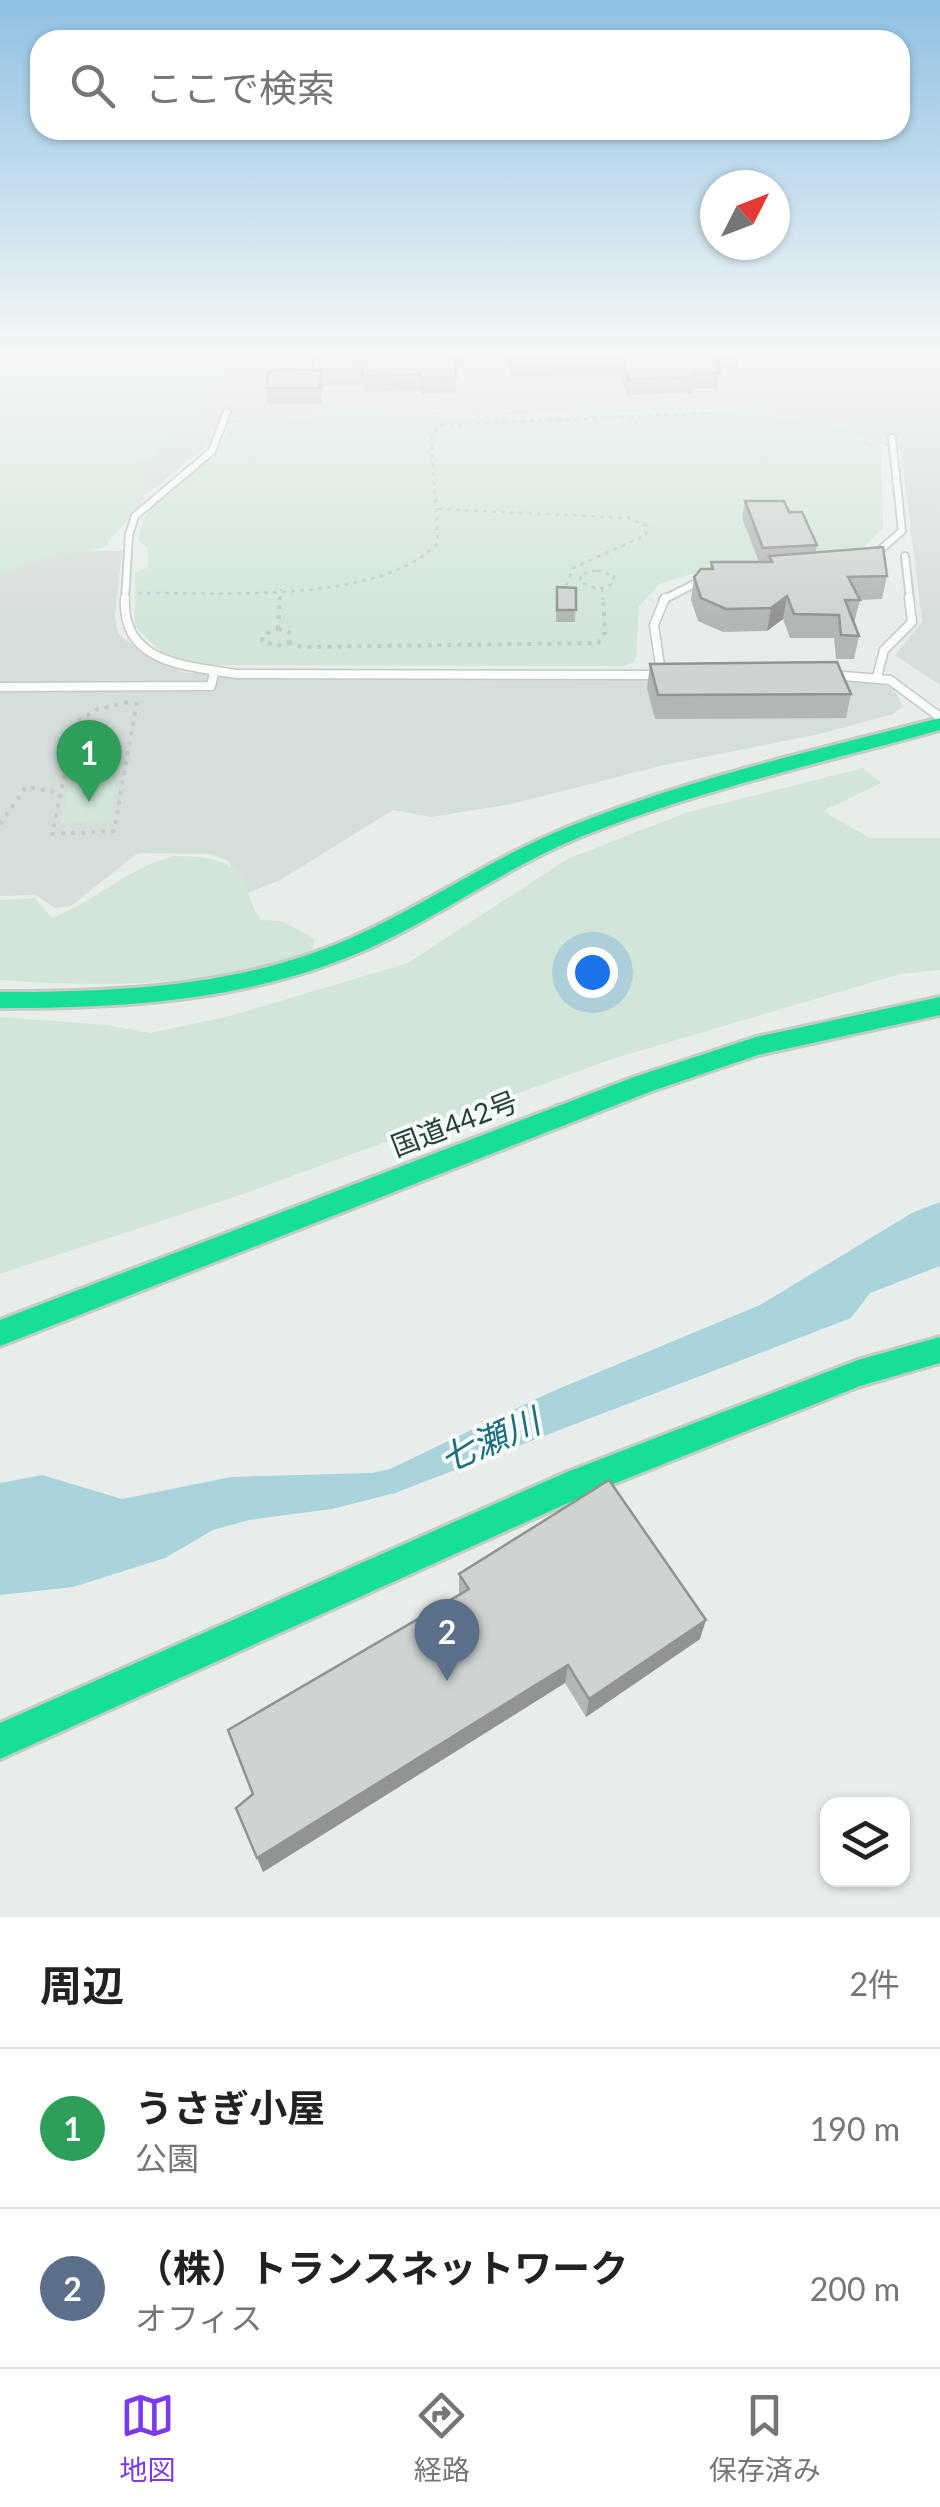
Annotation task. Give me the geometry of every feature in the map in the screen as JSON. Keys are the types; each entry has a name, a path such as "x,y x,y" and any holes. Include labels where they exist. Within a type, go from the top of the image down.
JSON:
{"main road":[{"path":"0,1000 149,998 224,987 300,967 365,940 492,870 578,831 940,721"},
{"name":"国道442号","path":"0,1332 643,1084 756,1046 940,1006"},
{"path":"0,1740 578,1484 858,1374 940,1350"}],"lane":[{"path":"216,440 212,451 150,498 135,516 124,619 133,639 170,663 214,673 679,675"},
{"path":"863,560 883,552 902,531 892,440"},
{"path":"877,677 882,654 912,622 905,556"},
{"path":"661,675 652,620 655,606 674,591 710,579"},
{"path":"0,687 211,686 214,673"},
{"path":"823,675 877,677 902,686 940,721"}],"path":[{"path":"134,593 281,588 372,578 417,564 438,543 432,440"},
{"path":"438,509 629,518 647,526 643,537 576,565 566,578 565,598"},
{"path":"566,578 605,571 615,582 602,588 588,587 579,578"},
{"path":"278,629 281,588"},
{"path":"288,643 292,635 278,629 264,634 262,641 274,646 288,643 302,647 598,643 604,637 602,588"},
{"path":"137,700 96,710 76,722 52,834 114,831 140,686"},
{"path":"0,824 26,787 60,793"}],"shaded area":[{"path":"133,440 211,440 141,499"},
{"path":"870,440 940,440 940,685 895,655 922,622 901,451"},
{"path":"64,550 122,551 115,615 118,634 154,661 185,673 864,680 893,688 903,706 893,714 820,734 660,766 512,804 431,817 393,810 282,879 248,893 228,861 210,854 138,853 71,906 55,908 36,895 0,896 0,572"}],"green space":[{"path":"0,440 165,440 159,443 156,454 143,463 145,496 105,547 48,556 0,575"},
{"path":"865,440 881,447 883,528 862,549 697,572 660,584 639,606 636,655 634,662 624,666 200,665 164,655 135,626 135,573 148,567 148,548 138,541 152,507 196,471 222,443"},
{"path":"118,768 111,820 61,822 72,769"},
{"path":"863,768 881,783 823,811 870,838 940,838 940,970 900,974 612,1059 243,1194 0,1274 0,1017 106,1025 150,1033 230,1016 408,963 567,859 688,812"},
{"path":"175,856 211,859 228,865 244,882 261,920 282,921 315,939 311,953 277,968 149,983 0,980 0,900 35,898 52,918 142,868"}],"water":[{"name":"七瀬川","path":"940,1202 940,1266 870,1293 851,1318 395,1493 332,1509 249,1520 213,1530 165,1558 73,1587 0,1595 0,1483 42,1475 122,1499 231,1477 371,1473 390,1469 551,1392 760,1305 912,1213"}],"building":[{"path":"745,501 784,501 789,512 802,512 817,545 763,548"},
{"path":"883,547 887,576 848,577 860,600 845,600 859,636 841,635 839,615 794,614 787,596 771,608 726,609 701,598 694,577 701,569 713,569 711,562 772,562 769,556"},
{"path":"557,587 576,588 576,610 557,610"},
{"path":"837,662 851,694 658,695 650,664"},
{"path":"609,1480 706,1620 589,1699 568,1665 257,1858 236,1808 253,1794 228,1730 469,1589 459,1574"}],"traffic: fast":[{"path":"0,1000 91,999 181,992 270,975 356,945 577,831 712,786 940,724"},
{"path":"0,1333 643,1084 756,1046 940,1006"},
{"path":"0,1741 578,1483 858,1373 940,1350"}],"place":[{"name":"うさぎ小屋","path":"89,802"},
{"name":"（株）トランスネットワーク","path":"447,1681"}]}
